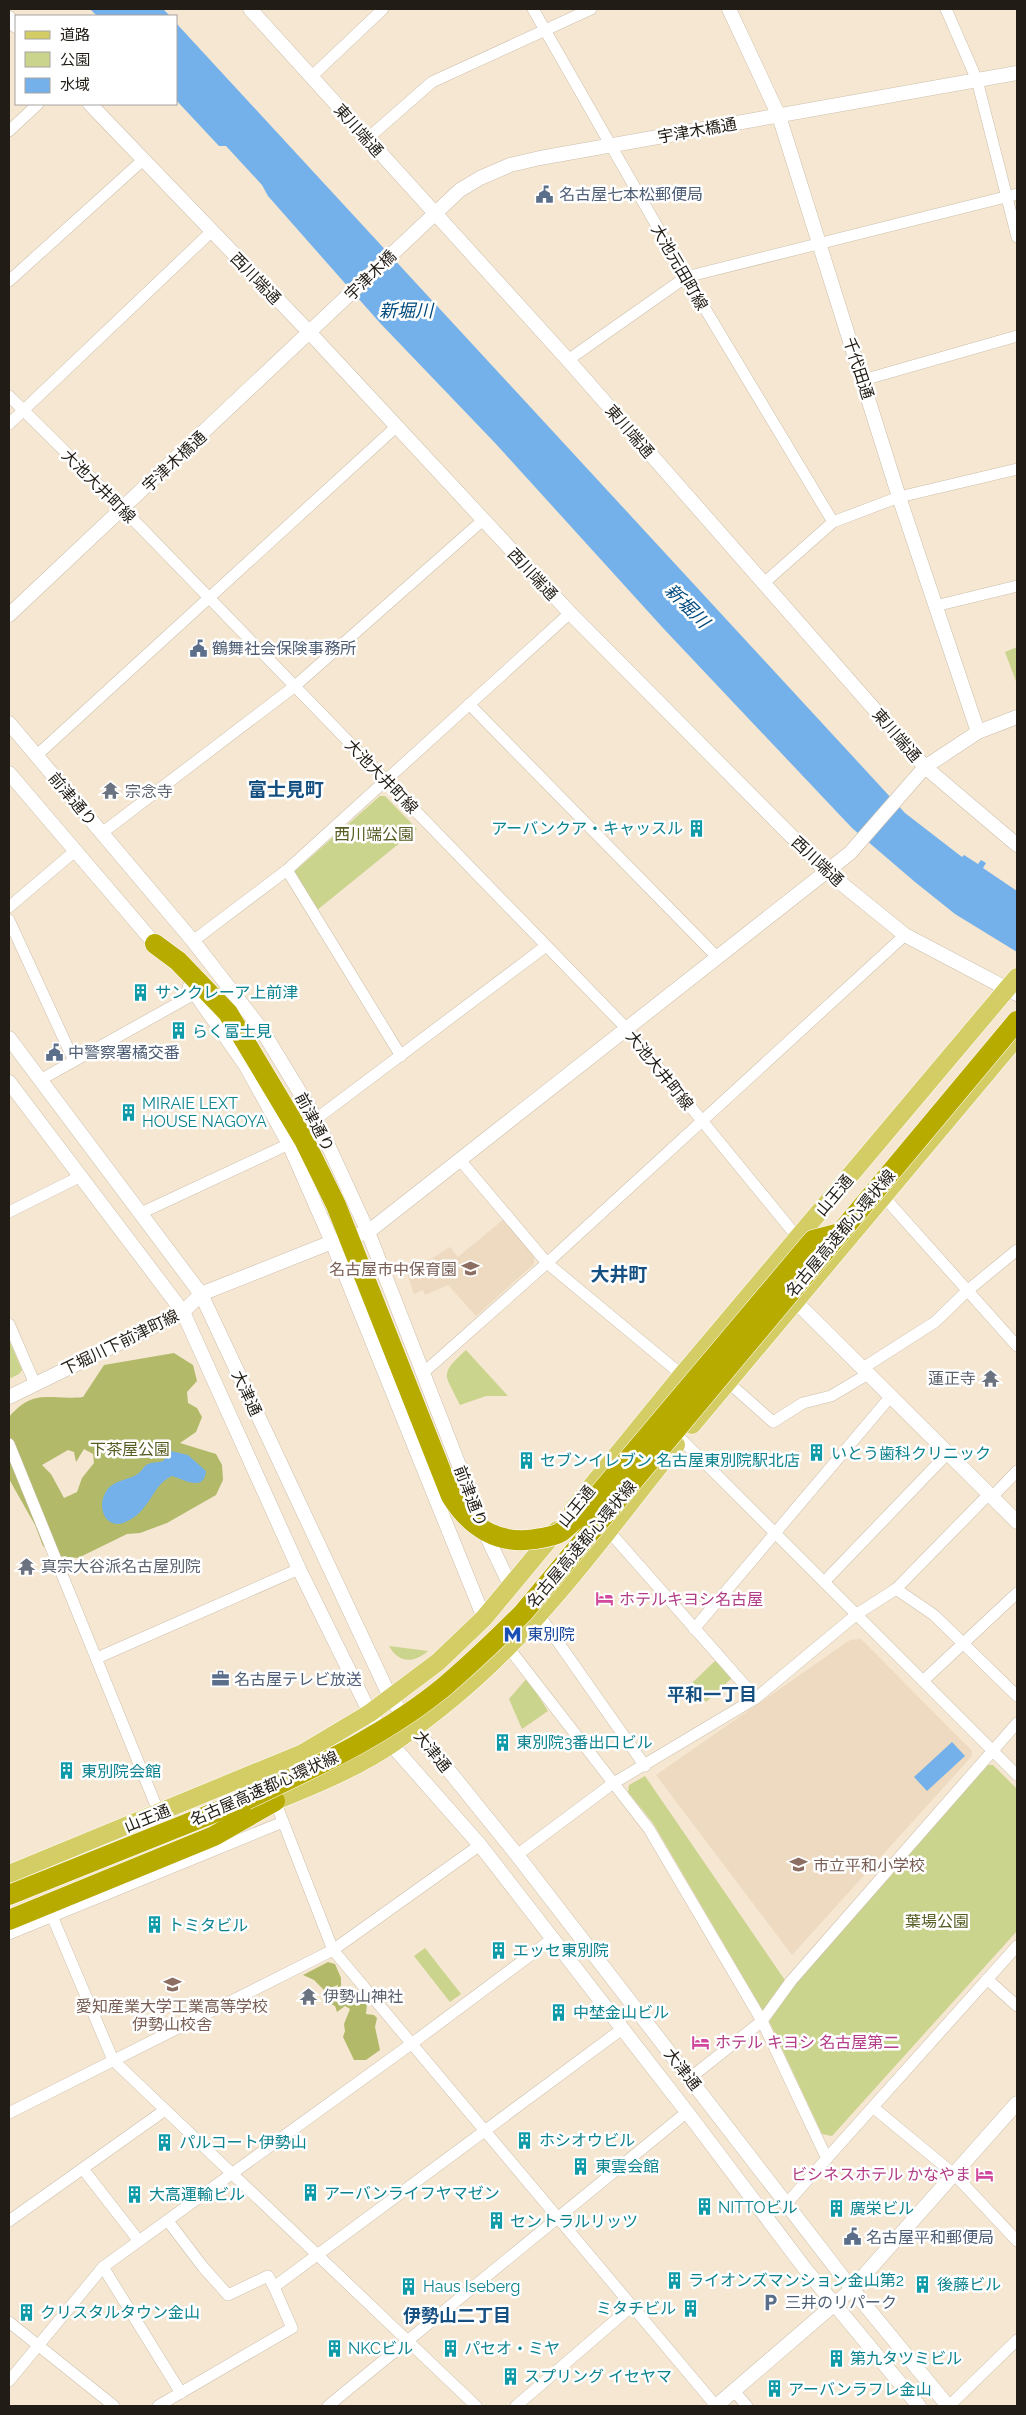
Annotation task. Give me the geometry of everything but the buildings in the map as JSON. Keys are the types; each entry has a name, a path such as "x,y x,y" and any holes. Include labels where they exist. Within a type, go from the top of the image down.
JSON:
{"highway":[{"path":"155,944 178,962 228,1013 304,1140 336,1205 451,1496 460,1510 483,1531 511,1540 526,1541 560,1533 582,1514 813,1240 840,1233"},
{"name":"名古屋高速都心環状線","path":"9,1895 246,1800 318,1766 349,1750 444,1687 523,1613 1017,1020"},
{"path":"9,1920 214,1836 275,1801"}],"main road":[{"name":"山王通","path":"9,1874 303,1753 391,1699 438,1662 484,1618 511,1587 682,1375 1014,987"},
{"name":"山王通","path":"9,1911 337,1775 391,1744 461,1690 508,1647 539,1615 681,1439 1017,1037"}],"street":[{"name":"東川端通","path":"250,9 568,360 925,767 1017,845"},
{"path":"311,77 383,9"},
{"name":"大池元田町線","path":"533,9 686,277 833,522"},
{"path":"367,139 432,82 591,9"},
{"name":"千代田通","path":"729,9 778,116 899,497 978,732"},
{"path":"946,9 976,80 1012,196 1017,237"},
{"name":"宇津木橋通","path":"402,244 460,190 480,178 510,165 1017,73"},
{"path":"9,131 37,105"},
{"name":"西川端通","path":"91,105 310,333 570,613 826,871 905,935 1014,987"},
{"path":"9,282 144,159"},
{"path":"568,360 686,277 1012,196"},
{"path":"9,424 211,232"},
{"name":"宇津木橋","path":"338,305 402,244"},
{"name":"宇津木橋通","path":"9,615 338,305"},
{"path":"863,380 1017,336"},
{"name":"大池大井町線","path":"9,396 123,509 626,1029 798,1238"},
{"path":"36,756 396,426"},
{"path":"764,583 833,522 899,497 1017,469"},
{"path":"102,833 294,686 483,520"},
{"path":"935,606 1017,586"},
{"path":"193,941 287,870 570,613"},
{"path":"469,704 717,957"},
{"path":"368,1232 850,853 925,767 978,732 1017,717"},
{"name":"前津通り","path":"9,723 193,941 262,1030 316,1119 368,1232 487,1537 511,1587"},
{"name":"前津通り","path":"9,774 196,992 246,1066 289,1144 332,1242 484,1618"},
{"path":"9,907 75,851"},
{"path":"287,870 401,1056"},
{"path":"9,920 74,1061"},
{"path":"423,1373 547,1263 905,935"},
{"path":"316,1119 546,946"},
{"path":"40,1080 196,992"},
{"name":"大津通","path":"9,1038 201,1294 391,1699 517,1855 852,2289 948,2406"},
{"name":"大津通","path":"9,1082 183,1312 299,1569 370,1713 391,1744 480,1845 835,2306 920,2406"},
{"path":"141,1213 289,1144"},
{"path":"460,1160 547,1263 682,1375"},
{"path":"9,1212 81,1176"},
{"path":"884,1197 1017,1346"},
{"name":"下堀川下前津町線","path":"9,1397 183,1312 201,1294 332,1242 368,1232"},
{"path":"798,1238 796,1302 1017,1522"},
{"path":"729,1382 773,1422 802,1403 831,1396 935,1322 967,1291 1017,1250"},
{"path":"9,1324 35,1384"},
{"path":"694,1629 891,1396"},
{"path":"681,1439 1017,1775"},
{"path":"9,1444 159,1813"},
{"path":"824,1582 948,1453"},
{"path":"517,1855 612,1784 756,1698 857,1614 896,1589 1017,1471"},
{"path":"607,1530 756,1698"},
{"path":"97,1658 299,1569"},
{"path":"896,1589 934,1615 1017,1696"},
{"path":"923,1680 964,1644 1017,1592"},
{"path":"539,1615 645,1766"},
{"path":"508,1647 612,1784 649,1829 762,2021 827,2158"},
{"path":"690,2078 762,2021 792,1981 1017,1723"},
{"path":"275,1801 333,1950 716,2406 835,2306 852,2289 1017,2103"},
{"path":"9,1934 283,1822"},
{"path":"9,2113 333,1950 480,1845"},
{"path":"52,1916 113,2060 476,2406"},
{"path":"9,2381 103,2267 411,2044 552,1939"},
{"path":"787,2203 1017,1946"},
{"path":"987,1979 1017,2006"},
{"path":"274,2287 622,2030"},
{"path":"874,2108 955,2175 1017,2241"},
{"path":"9,2221 165,2110"},
{"path":"328,2406 687,2112"},
{"path":"83,2169 139,2241"},
{"path":"158,2406 292,2328 268,2276 228,2295 203,2267 168,2221"},
{"path":"103,2267 181,2393"},
{"path":"516,2406 632,2306"},
{"path":"9,2322 114,2406"},
{"path":"948,2406 1017,2340"},
{"path":"734,2391 747,2406"}],"shaded area":[{"name":"名古屋市中保育園","path":"504,1219 534,1257 534,1264 476,1316 448,1285 425,1295 423,1290 414,1294 407,1274 450,1247 458,1257"},
{"name":"市立平和小学校","path":"861,1639 972,1751 972,1756 792,1955 656,1775 850,1640"}],"green space":[{"path":"1017,647 1017,684 1005,652"},
{"name":"西川端公園","path":"380,796 385,796 417,829 316,911 294,876 295,871"},
{"path":"9,1340 22,1370 19,1374 9,1379"},
{"path":"466,1350 508,1396 486,1396 460,1405 447,1375 451,1365"},
{"name":"下茶屋公園","path":"174,1353 193,1365 197,1381 187,1392 188,1403 197,1408 202,1417 196,1432 180,1443 216,1454 222,1465 223,1480 216,1495 167,1523 140,1533 127,1534 78,1558 57,1556 43,1546 35,1525 9,1479 9,1417 18,1408 35,1399 43,1397 83,1397 104,1365","holes":["84,1449 93,1454 94,1463 82,1478 77,1492 64,1498 51,1474 42,1465 68,1450 74,1452 76,1462"]},
{"path":"389,1646 428,1651 417,1658 407,1660 397,1656"},
{"path":"716,1660 732,1678 706,1702 692,1683"},
{"path":"527,1678 548,1711 522,1729 509,1699"},
{"name":"葉場公園","path":"987,1765 993,1765 1017,1789 1017,1931 832,2136 822,2134 770,2023 653,1823 628,1792 629,1785 645,1776 791,1989"},
{"path":"425,1948 461,1994 450,2002 414,1956"},
{"path":"328,1962 335,1964 341,1978 341,1992 346,1994 346,1998 353,2003 367,2004 366,2014 374,2015 377,2018 375,2027 380,2050 366,2060 354,2060 343,2037 345,2031 344,2024 350,2009 345,2006 337,2012 335,2006 331,2004 338,1994 338,1985 324,1990 314,1980 303,1975"}],"water":[{"path":"90,9 163,9 169,15 96,15"},
{"name":"新堀川","path":"178,25 905,813 962,857 964,855 978,864 981,860 986,863 983,868 1017,891 1017,952 955,914 852,828 663,628 496,444 380,323 268,196 262,185 226,146 219,146 178,102"},
{"path":"171,1451 188,1455 206,1471 202,1481 193,1483 172,1476 159,1486 140,1513 123,1523 116,1524 107,1519 102,1509 102,1502 110,1486 137,1475 148,1464 163,1461"},
{"path":"952,1742 965,1756 927,1791 914,1777"}],"place":[{"name":"名古屋七本松郵便局","path":"545,194"},
{"name":"鶴舞社会保険事務所","path":"198,648"},
{"name":"宗念寺","path":"111,791"},
{"name":"アーバンクア・キャッスル","path":"697,828"},
{"name":"サンクレーア上前津","path":"141,992"},
{"name":"らく富士見","path":"178,1031"},
{"name":"中警察署橘交番","path":"54,1052"},
{"name":"MIRAIE LEXT HOUSE NAGOYA","path":"128,1112"},
{"name":"名古屋市中保育園","path":"471,1269"},
{"name":"蓮正寺","path":"990,1378"},
{"name":"いとう歯科クリニック","path":"817,1453"},
{"name":"セブンイレブン 名古屋東別院駅北店","path":"526,1460"},
{"name":"真宗大谷派名古屋別院","path":"27,1566"},
{"name":"ホテルキヨシ名古屋","path":"605,1599"},
{"name":"東別院","path":"513,1634"},
{"name":"名古屋テレビ放送","path":"220,1679"},
{"name":"東別院3番出口ビル","path":"502,1742"},
{"name":"東別院会館","path":"67,1771"},
{"name":"市立平和小学校","path":"799,1865"},
{"name":"トミタビル","path":"154,1925"},
{"name":"エッセ東別院","path":"499,1950"},
{"name":"愛知産業大学工業高等学校 伊勢山校舎","path":"172,1985"},
{"name":"伊勢山神社","path":"309,1996"},
{"name":"中埜金山ビル","path":"559,2012"},
{"name":"ホテル キヨシ 名古屋第二","path":"701,2042"},
{"name":"ホシオウビル","path":"525,2140"},
{"name":"パルコート伊勢山","path":"165,2142"},
{"name":"東雲会館","path":"581,2166"},
{"name":"ビシネスホテル かなやま","path":"985,2174"},
{"name":"アーバンライフヤマゼン","path":"310,2193"},
{"name":"大高運輸ビル","path":"135,2194"},
{"name":"NITTOビル","path":"704,2207"},
{"name":"廣栄ビル","path":"836,2208"},
{"name":"セントラルリッツ","path":"496,2221"},
{"name":"名古屋平和郵便局","path":"852,2237"},
{"name":"ライオンズマンション金山第2","path":"674,2280"},
{"name":"後藤ビル","path":"923,2284"},
{"name":"Haus Iseberg","path":"409,2286"},
{"name":"三井のリパーク","path":"771,2302"},
{"name":"ミタチビル","path":"690,2308"},
{"name":"クリスタルタウン金山","path":"26,2312"},
{"name":"NKCビル","path":"334,2348"},
{"name":"パセオ・ミヤ","path":"450,2348"},
{"name":"第九タツミビル","path":"836,2358"},
{"name":"スプリング イセヤマ","path":"510,2376"},
{"name":"アーバンラフレ金山","path":"774,2389"}],"district":[{"name":"富士見町","path":"286,789"},
{"name":"大井町","path":"619,1274"},
{"name":"平和一丁目","path":"712,1695"},
{"name":"伊勢山二丁目","path":"457,2316"}]}
